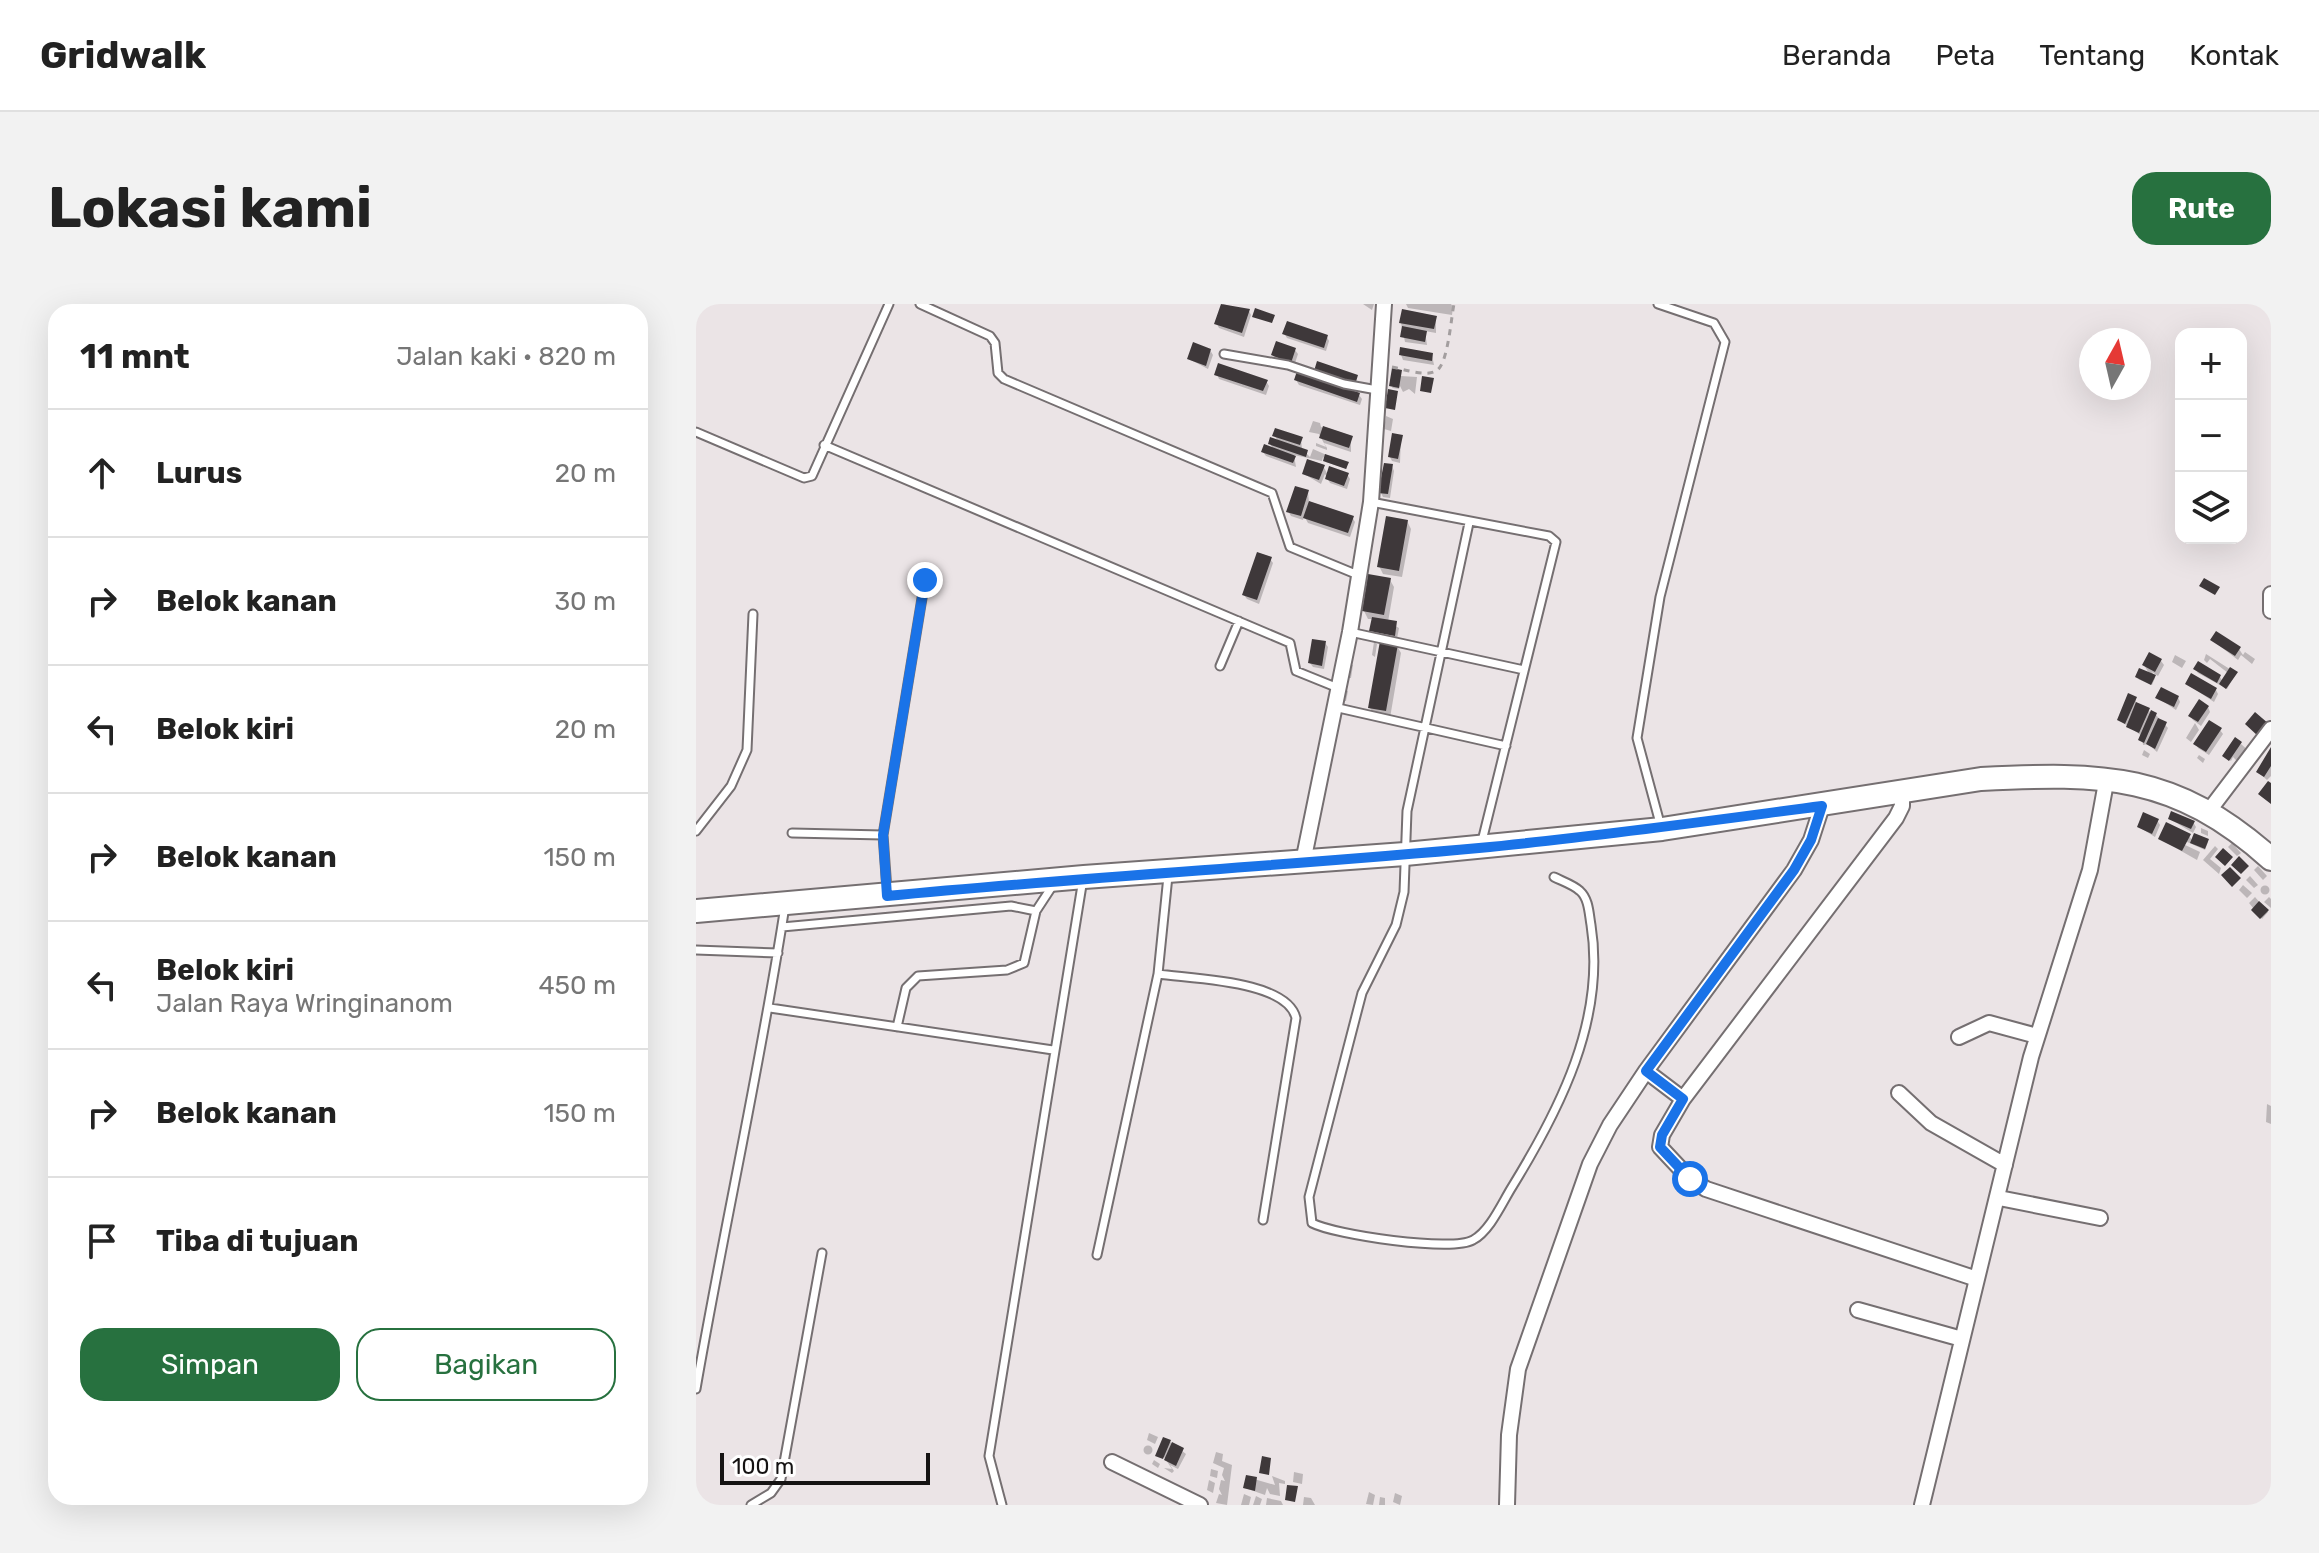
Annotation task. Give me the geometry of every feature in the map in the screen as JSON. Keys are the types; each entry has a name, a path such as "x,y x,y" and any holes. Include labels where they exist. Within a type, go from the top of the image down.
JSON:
{"main road":[{"path":"696,911 1168,871 1304,851 1405,854 1481,847 1659,819 1822,806 1981,779 2107,777 2174,794 2208,812 2271,859"}],"street":[{"path":"1304,851 1350,632 1371,502 1384,304"},
{"path":"2271,594 2271,611"},
{"path":"2208,812 2271,729"},
{"path":"1922,1505 2037,1036 2090,870 2107,777"},
{"path":"1902,793 1902,806 1896,818 1683,1099 1662,1135 1660,1147 1698,1185 1977,1279"},
{"path":"1507,1505 1512,1401 1524,1350 1590,1164 1610,1125 1646,1071 1794,870 1811,840 1822,806"},
{"path":"1959,1037 1989,1023 2037,1036"},
{"path":"1646,1071 1683,1099"},
{"path":"1899,1093 1931,1123 2005,1165"},
{"path":"1999,1198 2100,1218"},
{"path":"1858,1310 1962,1339"},
{"path":"1112,1462 1200,1505"}],"lane":[{"path":"696,432 804,478 812,476 889,304"},
{"path":"920,304 990,336 995,343 998,373 1004,379 1272,493 1290,547 1360,576"},
{"path":"1658,304 1714,323 1725,342 1660,597 1637,738 1659,819"},
{"path":"1224,354 1288,365 1344,384 1377,390"},
{"path":"824,445 1290,643 1294,647 1296,671 1338,688"},
{"path":"1371,502 1549,536 1556,542 1481,847"},
{"path":"1469,523 1407,811 1404,892 1396,925 1362,993 1309,1197 1312,1223 1378,1240 1463,1244 1478,1237 1537,1146 1564,1093 1587,1022 1596,959 1585,897 1579,889 1554,877"},
{"path":"887,896 883,835 925,580"},
{"path":"696,831 731,786 747,750 753,614"},
{"path":"1220,666 1239,621"},
{"path":"1350,632 1524,670"},
{"path":"1334,707 1506,746"},
{"path":"792,833 883,835"},
{"path":"1097,1255 1158,974 1168,871"},
{"path":"1002,1505 989,1456 1053,1050 1084,877"},
{"path":"897,1027 906,988 918,976 1018,967 1028,953 1036,911 1056,879"},
{"path":"696,1389 731,1190 770,1008 785,903"},
{"path":"782,927 1011,906 1036,911"},
{"path":"696,950 778,953"},
{"path":"1158,974 1270,991 1294,1009 1296,1018 1263,1220"},
{"path":"770,1008 1053,1050"},
{"path":"751,1505 771,1493 781,1479 822,1253"}],"path":[{"path":"1379,365 1436,371 1443,364 1454,304"}],"building":[{"path":"1221,304 1250,309 1242,333 1214,324"},
{"path":"1255,308 1275,315 1272,323 1252,317"},
{"path":"1402,309 1437,316 1434,329 1399,323"},
{"path":"1287,321 1328,335 1324,348 1282,334"},
{"path":"1402,326 1427,331 1425,342 1400,337"},
{"path":"1276,341 1296,348 1291,363 1271,355"},
{"path":"1193,342 1211,349 1206,366 1187,359"},
{"path":"1400,347 1433,353 1432,361 1399,355"},
{"path":"1317,361 1358,375 1355,385 1314,371"},
{"path":"1218,363 1268,380 1263,391 1214,375"},
{"path":"1392,368 1402,370 1399,388 1389,386"},
{"path":"1297,371 1360,393 1357,402 1294,380"},
{"path":"1422,376 1434,378 1431,393 1420,391"},
{"path":"1388,389 1398,391 1395,410 1385,408"},
{"path":"1323,426 1353,436 1349,448 1319,438"},
{"path":"1275,428 1303,437 1300,445 1272,436"},
{"path":"1392,433 1403,435 1398,459 1388,457"},
{"path":"1270,437 1308,450 1306,457 1268,444"},
{"path":"1264,444 1296,456 1293,463 1261,452"},
{"path":"1325,454 1349,462 1346,469 1323,461"},
{"path":"1307,459 1325,465 1319,480 1302,474"},
{"path":"1384,463 1393,464 1388,494 1378,493"},
{"path":"1329,466 1349,473 1344,486 1325,479"},
{"path":"1295,486 1309,490 1301,516 1286,512"},
{"path":"1309,501 1354,516 1348,533 1303,518"},
{"path":"1386,516 1408,520 1399,571 1377,567"},
{"path":"1257,552 1272,557 1257,600 1242,595"},
{"path":"1368,574 1391,578 1384,615 1362,611"},
{"path":"2204,578 2220,587 2215,595 2199,586"},
{"path":"1372,617 1397,621 1395,636 1369,631"},
{"path":"2216,631 2241,647 2235,656 2210,640"},
{"path":"1312,639 1326,641 1322,666 1308,663"},
{"path":"1380,641 1398,644 1386,711 1368,708"},
{"path":"2149,652 2162,659 2155,672 2142,665"},
{"path":"2198,661 2221,675 2217,683 2193,669"},
{"path":"2230,667 2238,672 2226,689 2219,684"},
{"path":"2139,668 2156,675 2151,685 2135,677"},
{"path":"2191,673 2217,688 2211,699 2185,684"},
{"path":"2161,687 2179,696 2174,707 2155,698"},
{"path":"2128,693 2137,697 2125,724 2117,720"},
{"path":"2199,699 2209,706 2198,722 2188,716"},
{"path":"2136,702 2150,708 2139,733 2126,727"},
{"path":"2151,710 2157,713 2144,743 2138,740"},
{"path":"2255,712 2269,724 2258,736 2245,724"},
{"path":"2158,718 2167,722 2155,749 2146,744"},
{"path":"2209,720 2222,728 2206,752 2193,744"},
{"path":"2235,737 2242,742 2229,761 2222,756"},
{"path":"2271,747 2271,766 2264,777 2256,772"},
{"path":"2268,781 2271,783 2271,804 2258,794"},
{"path":"2171,811 2195,821 2191,829 2168,819"},
{"path":"2143,812 2159,819 2152,834 2137,827"},
{"path":"2166,822 2191,834 2182,851 2158,839"},
{"path":"2194,833 2209,839 2205,849 2190,843"},
{"path":"2223,848 2233,857 2225,866 2215,857"},
{"path":"2239,856 2249,866 2241,874 2231,865"},
{"path":"2230,867 2241,878 2232,887 2221,875"},
{"path":"2259,901 2269,910 2260,919 2251,910"},
{"path":"1163,1437 1171,1440 1163,1459 1155,1456"},
{"path":"1172,1442 1184,1448 1176,1466 1164,1460"},
{"path":"1262,1456 1271,1458 1269,1475 1259,1473"},
{"path":"1246,1475 1257,1477 1255,1491 1243,1488"},
{"path":"1287,1485 1298,1486 1295,1502 1285,1500"}],"route":[{"path":"925,580 919,600 883,835 887,896 1084,877 1481,847 1662,829 1822,806 1811,840 1794,870 1646,1071 1683,1099 1662,1135 1660,1147 1690,1179"}]}
